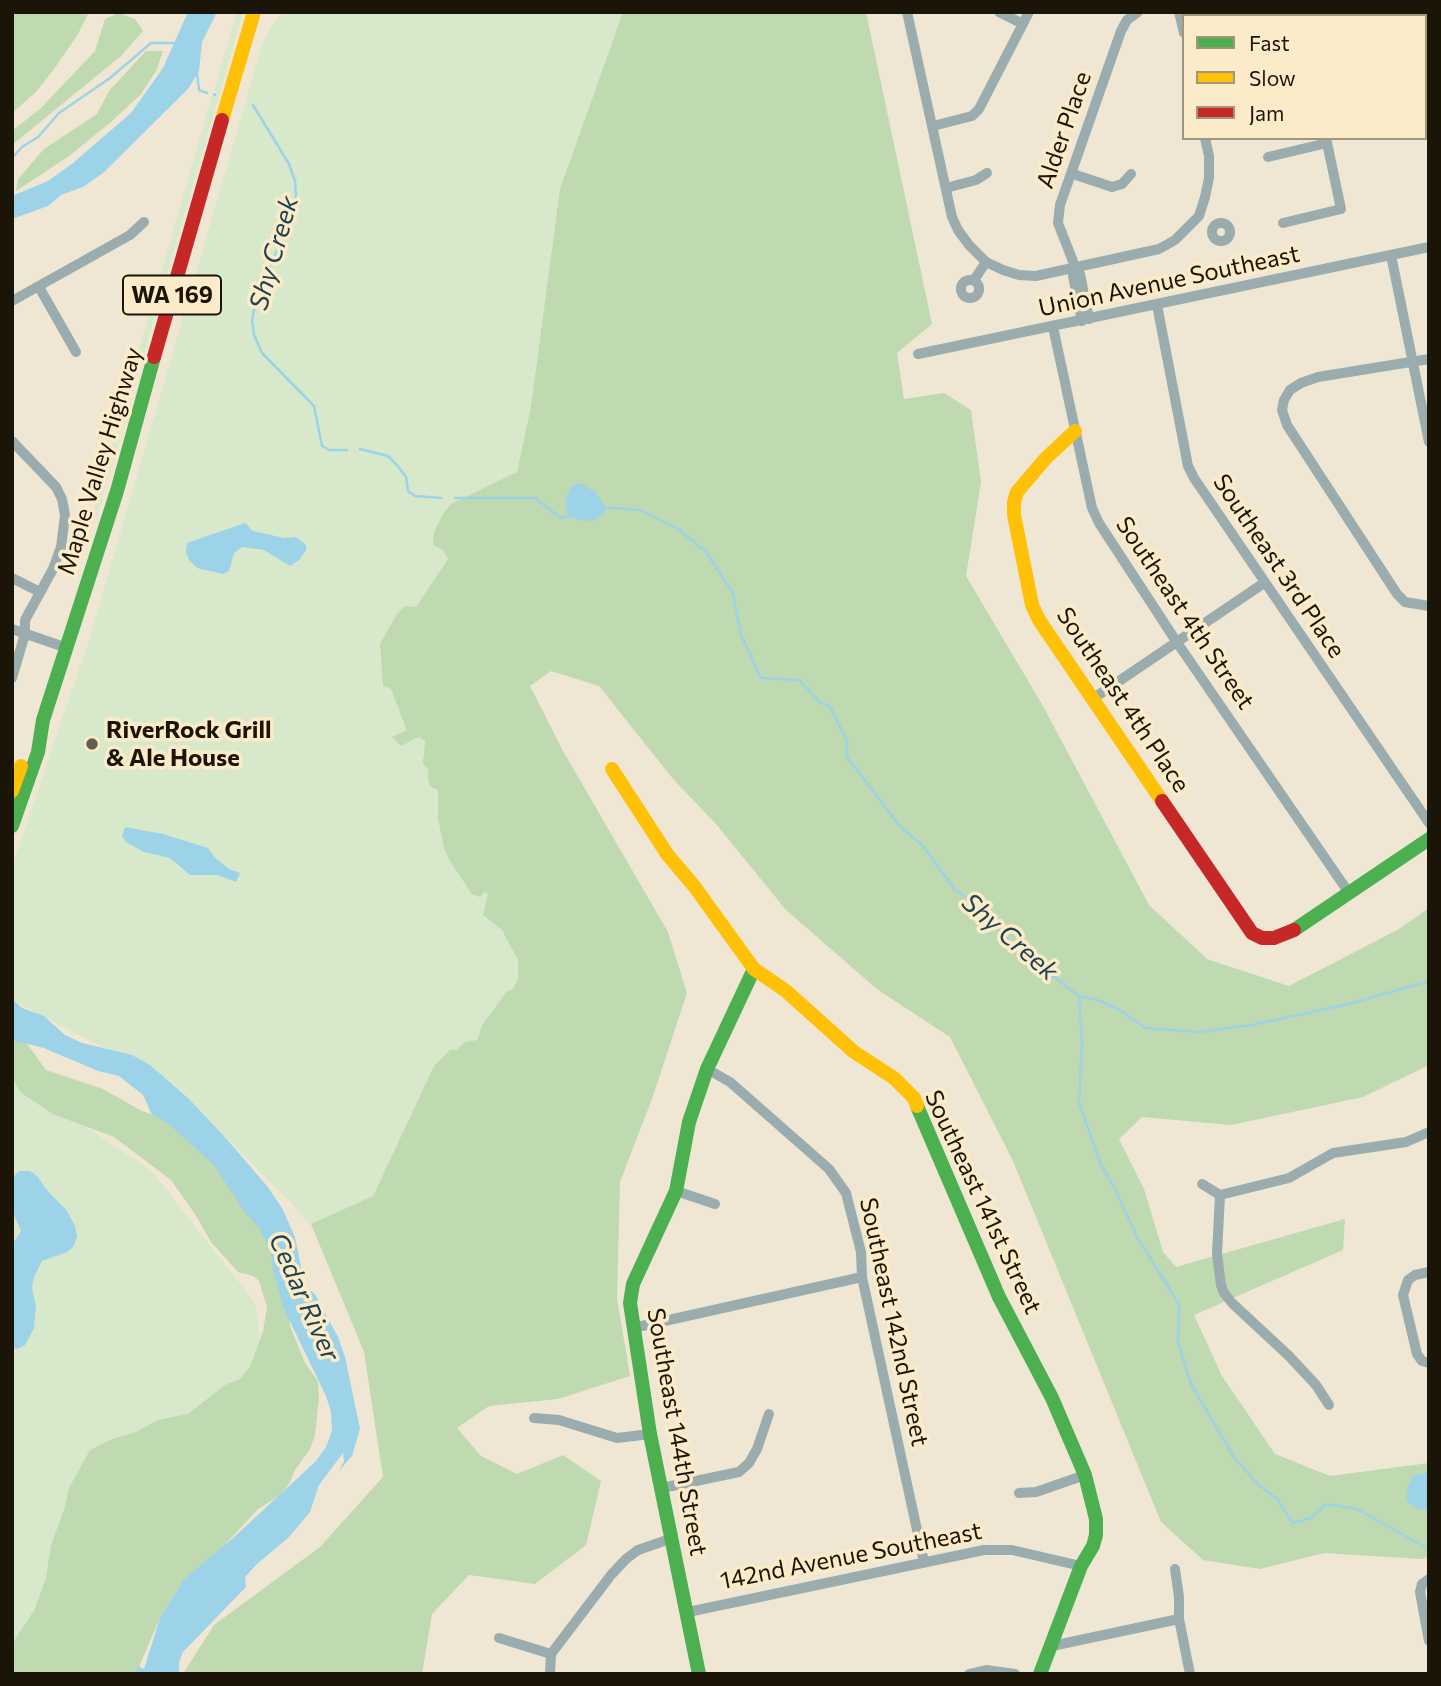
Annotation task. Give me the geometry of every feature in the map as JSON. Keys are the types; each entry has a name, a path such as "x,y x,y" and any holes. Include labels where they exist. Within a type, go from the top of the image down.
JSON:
{"street":[{"name":"Maple Valley Highway","path":"12,791 28,749 43,720 117,491 254,12"},
{"path":"907,12 952,217 969,245 986,262 1019,275 1036,276 1159,249 1175,240 1199,216 1209,178 1205,140"},
{"path":"999,12 1023,24"},
{"path":"933,126 972,116 979,109 1029,12"},
{"name":"Alder Place","path":"1085,320 1080,274 1058,223 1060,205 1121,31 1127,20 1138,12"},
{"path":"1268,157 1327,141 1341,209 1283,223"},
{"path":"946,188 976,180 987,173"},
{"path":"1073,174 1112,187 1122,184 1131,174"},
{"path":"1199,216 1213,228"},
{"path":"12,300 130,235 144,222"},
{"name":"Union Avenue Southeast","path":"918,354 1429,247"},
{"path":"1391,255 1429,442"},
{"path":"974,280 986,262"},
{"path":"39,287 76,352"},
{"name":"Southeast 3rd Place","path":"1157,305 1188,466 1194,478 1429,823"},
{"name":"Southeast 4th Street","path":"1053,327 1092,508 1176,641 1349,893"},
{"path":"1429,359 1318,377 1290,390 1282,410 1287,425 1396,594 1405,602 1429,606"},
{"name":"Southeast 4th Place","path":"1075,430 1017,492 1014,515 1032,605 1039,620 1252,933 1274,938 1289,934 1349,893"},
{"path":"12,441 56,487 65,515 61,547 53,569 25,620 12,678"},
{"path":"12,578 40,592"},
{"path":"1094,698 1264,583"},
{"path":"12,629 67,648"},
{"name":"Maple Valley Highway","path":"12,826 38,752 43,720"},
{"name":"Southeast 141st Street","path":"612,769 667,854 694,886 754,969 786,991 854,1052 894,1078 914,1098 999,1297 1052,1398 1085,1475 1096,1518 1096,1535 1081,1566"},
{"path":"1349,893 1429,839"},
{"name":"Southeast 144th Street","path":"699,1674 650,1434 631,1303 634,1284 676,1191 689,1122 707,1069 754,969"},
{"name":"Southeast 142nd Street","path":"707,1069 730,1082 829,1169 846,1193 861,1252 862,1278 924,1562"},
{"path":"1202,1184 1220,1195 1289,1178 1333,1153 1406,1142 1429,1132"},
{"path":"676,1191 715,1204"},
{"path":"1220,1195 1217,1254 1224,1293 1289,1356 1316,1385 1329,1405"},
{"path":"1429,1272 1415,1275 1408,1280 1403,1295 1417,1354 1422,1361 1429,1363"},
{"path":"633,1328 862,1278"},
{"path":"662,1488 738,1472 749,1462 757,1449 769,1413"},
{"path":"534,1418 559,1420 617,1438 650,1434"},
{"path":"1019,1493 1036,1492 1085,1475"},
{"path":"550,1674 551,1654 611,1575 638,1550 670,1539"},
{"name":"142nd Avenue Southeast","path":"688,1612 984,1550 1012,1549 1081,1566"},
{"path":"1040,1674 1081,1566"},
{"path":"1175,1569 1180,1597 1180,1619 1190,1674"},
{"path":"1425,1581 1420,1592 1429,1641"},
{"path":"1052,1646 1180,1619"},
{"path":"499,1638 551,1654"},
{"path":"969,1674 986,1670 1015,1674"}],"green space":[{"path":"12,12 89,12 78,34 54,69 36,92 12,113"},
{"path":"237,12 243,12 101,502 82,557 212,95 216,96 217,92 214,90"},
{"path":"298,12 623,12 560,189 531,406 517,472 451,504 443,550 448,559 416,608 380,644 383,686 391,689 408,731 393,738 410,742 419,737 426,741 423,751 428,781 431,787 438,790 438,818 489,894 483,915 502,930 518,960 518,979 513,989 506,992 483,1024 477,1040 465,1042 434,1066 373,1196 311,1224 175,1085 12,1000 12,867 90,637 263,42 277,17"},
{"path":"623,12 866,12 932,324 897,353 904,399 944,393 971,410 981,482 966,576 1043,706 1149,905 1207,959 1289,986 1399,929 1429,908 1429,1065 1363,1097 1231,1125 1142,1117 1119,1139 1144,1189 1163,1252 1176,1267 1345,1219 1343,1250 1194,1315 1222,1376 1275,1454 1330,1476 1429,1463 1429,1557 1421,1559 1324,1553 1260,1569 1203,1560 1161,1522 1013,1161 950,1037 878,990 786,910 716,824 673,779 599,686 551,671 530,686 563,751 668,932 687,993 652,1099 620,1182 617,1298 630,1376 558,1399 489,1406 457,1428 481,1456 517,1474 563,1455 601,1481 586,1545 535,1584 469,1575 432,1614 422,1674 183,1674 214,1625 320,1547 383,1477 364,1352 311,1224 373,1196 434,1066 450,1050 456,1050 465,1042 477,1040 483,1024 506,992 513,989 518,979 518,960 502,930 483,915 488,894 485,892 480,897 472,894 444,848 438,818 438,790 431,787 428,770 423,763 425,741 419,737 401,746 392,737 407,730 391,689 383,686 380,644 397,614 405,606 416,607 448,559 443,550 433,545 434,532 443,514 451,504 517,472 531,406 560,189"},
{"path":"119,13 135,19 143,31 121,56 12,145 12,131 41,108 95,51 105,19"},
{"path":"146,51 163,51 156,71 141,94 69,156 16,191 18,179 44,149 97,114 109,91"},
{"path":"12,1030 25,1041 46,1070 103,1089 142,1111 171,1120 261,1212 289,1309 290,1326 305,1363 318,1381 315,1435 310,1449 289,1484 279,1496 258,1509 221,1549 184,1579 160,1618 136,1674 12,1674 12,1644 35,1609 46,1578 51,1545 69,1488 90,1450 158,1420 188,1414 225,1385 240,1379 250,1367 263,1331 267,1307 259,1281 253,1276 238,1272 211,1242 171,1180 114,1137 53,1114 20,1092 12,1076"},
{"path":"12,1078 151,1170 256,1304 261,1350 250,1408 12,1674"}],"water":[{"path":"188,12 217,12 202,42 199,71 188,89 103,173 83,187 61,195 48,206 12,219 12,196 48,181 131,113 163,68"},
{"path":"580,483 595,492 605,506 605,513 593,521 577,520 566,512 566,499 571,486"},
{"path":"245,523 253,531 284,538 296,537 306,545 306,550 299,560 290,566 264,550 242,547 234,553 229,571 223,574 197,568 189,560 187,543"},
{"path":"125,827 163,834 208,848 215,858 229,869 240,873 236,882 217,875 190,875 170,858 144,852 126,842 122,836"},
{"name":"Cedar River","path":"12,999 22,1008 44,1016 65,1035 82,1043 132,1055 150,1065 188,1098 224,1136 267,1186 282,1208 295,1237 305,1287 315,1294 338,1337 345,1357 360,1429 352,1456 339,1471 344,1461 343,1453 319,1485 310,1512 288,1538 245,1577 246,1587 183,1652 179,1662 179,1674 136,1674 138,1666 144,1669 160,1618 184,1579 232,1539 316,1461 326,1447 332,1431 331,1412 284,1309 271,1252 260,1229 243,1210 215,1166 170,1125 151,1113 143,1095 119,1076 98,1071 44,1048 12,1040"},
{"path":"20,1171 30,1171 37,1176 67,1211 77,1237 73,1247 67,1252 42,1261 32,1288 36,1307 34,1328 25,1345 17,1349 12,1348 12,1245 21,1231 12,1210 12,1178"},
{"path":"1429,1472 1429,1511 1418,1509 1406,1500 1413,1476"}],"waterway":[{"path":"12,158 22,147 38,137 59,113 110,78 151,43 176,43"},
{"path":"197,73 199,90 207,93"},
{"name":"Shy Creek","path":"253,105 289,164 295,181 296,196 288,225 256,300 252,320 254,335 262,353 314,406 322,446 329,450 347,450"},
{"name":"Shy Creek","path":"360,449 388,456 406,477 408,491 415,496 441,498"},
{"name":"Shy Creek","path":"455,498 535,498 561,518 570,516"},
{"name":"Shy Creek","path":"603,507 640,510 677,528 706,552 733,593 741,635 761,678 799,680 821,703 830,706 847,741 847,757 899,825 923,846 955,890 972,900 1013,945 1079,996 1082,1044 1079,1103 1101,1165 1137,1237 1179,1304 1178,1343 1191,1384 1235,1459 1259,1485 1277,1499 1293,1523 1311,1518 1326,1504 1357,1509 1429,1549"},
{"path":"1079,996 1098,1000 1120,1010 1145,1028 1200,1032 1252,1025 1353,1003 1429,981"}],"traffic: fast":[{"path":"12,826 38,752 43,720 117,491 154,357"},
{"path":"1294,930 1429,839"},
{"path":"699,1674 650,1434 630,1303 633,1284 676,1191 689,1122 707,1069 754,969"},
{"path":"917,1106 999,1297 1052,1398 1085,1475 1096,1519 1093,1546 1081,1566 1040,1674"}],"traffic: slow":[{"path":"222,120 254,12"},
{"path":"1075,431 1046,458 1017,492 1014,502 1014,515 1032,605 1039,620 1162,801"},
{"path":"12,791 21,766"},
{"path":"612,769 667,854 694,886 754,969 786,991 854,1052 894,1078 914,1098 917,1106"}],"traffic: jam":[{"path":"154,357 222,120"},
{"path":"1162,801 1252,933 1262,938 1274,938 1294,930"}],"place":[{"name":"RiverRock Grill & Ale House","path":"92,744"}]}
